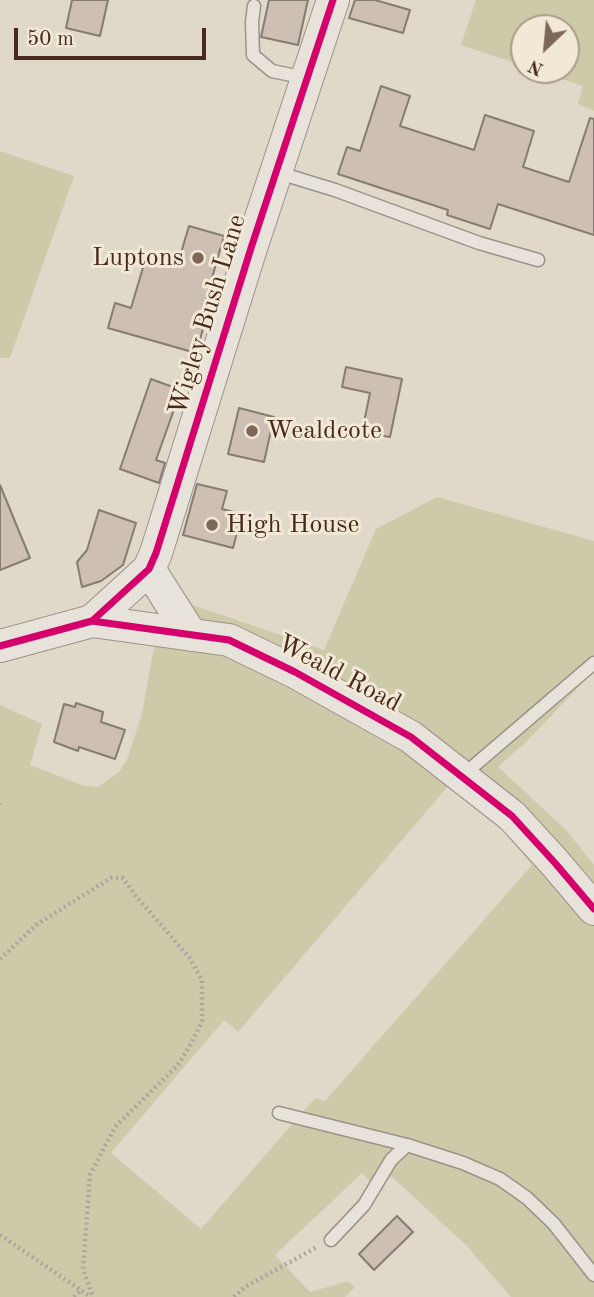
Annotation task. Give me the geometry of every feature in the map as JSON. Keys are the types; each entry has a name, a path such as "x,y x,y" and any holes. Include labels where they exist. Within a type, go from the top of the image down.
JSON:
{"street":[{"name":"Wigley Bush Lane","path":"92,621 149,569 156,553 275,172 333,0"},
{"path":"149,569 191,635"},
{"name":"Weald Road","path":"0,646 92,621 229,640 295,672 411,737 512,816 594,909"}],"lane":[{"path":"254,6 253,55 272,71 307,79"},
{"path":"275,172 335,190 479,243 538,260"},
{"path":"462,776 594,663"},
{"path":"279,1114 407,1145 463,1163 500,1179 527,1198 554,1224 594,1275"},
{"path":"331,1240 364,1205 391,1160 407,1145"}],"path":[{"path":"0,959 36,925 111,878 123,878 189,957 202,980 202,1021 185,1053 178,1065 116,1127 90,1175 83,1269 92,1297"},
{"path":"0,1235 92,1297"},
{"path":"234,1297 245,1287 331,1240"},
{"path":"74,1297 81,1290"}],"shaded area":[{"path":"476,0 594,0 594,111 578,104 583,86 577,84 580,84 580,14 510,14 510,61 461,45"},
{"path":"0,151 74,176 10,358 0,358"},
{"path":"437,497 594,541 594,671 525,743 498,767 567,831 594,865 594,1297 511,1297 466,1245 392,1177 372,1184 362,1173 275,1255 310,1292 348,1281 355,1287 345,1297 0,1297 0,705 42,724 30,765 82,785 98,787 119,772 127,760 142,714 154,647 187,603 324,650 376,529","holes":["449,785 495,821 532,865 325,1101 315,1098 201,1229 111,1153 224,1020 238,1032"]}],"building":[{"path":"72,0 108,0 100,36 66,28"},
{"path":"269,0 308,0 298,45 261,37"},
{"path":"355,0 375,0 410,10 403,33 349,18"},
{"path":"381,86 410,96 400,126 474,150 485,115 534,131 523,167 569,182 590,118 594,119 594,235 498,204 490,229 447,215 448,210 338,174 347,147 360,151"},
{"path":"189,226 224,236 198,327 203,329 196,353 108,328 115,303 131,308 147,254 178,263"},
{"path":"346,367 402,379 390,437 362,432 370,393 342,387"},
{"path":"151,379 181,390 156,460 165,463 159,483 120,469"},
{"path":"239,408 274,417 264,462 228,454"},
{"name":"High House","path":"197,484 227,491 222,509 242,514 233,548 183,535"},
{"path":"0,485 30,558 0,570"},
{"path":"99,510 136,523 123,565 101,581 82,587 77,562 87,550"},
{"path":"76,703 103,712 101,722 125,730 115,759 79,747 78,751 54,742 64,704 75,707"},
{"path":"397,1216 413,1232 374,1270 359,1254"}],"cycle path":[{"path":"92,621 149,569 156,553 251,248 333,0"},
{"path":"0,646 92,621 229,640 295,672 411,737 512,816 594,909"}],"place":[{"name":"Luptons","path":"198,258"},
{"name":"Wealdcote","path":"252,431"},
{"name":"High House","path":"212,525"}]}
